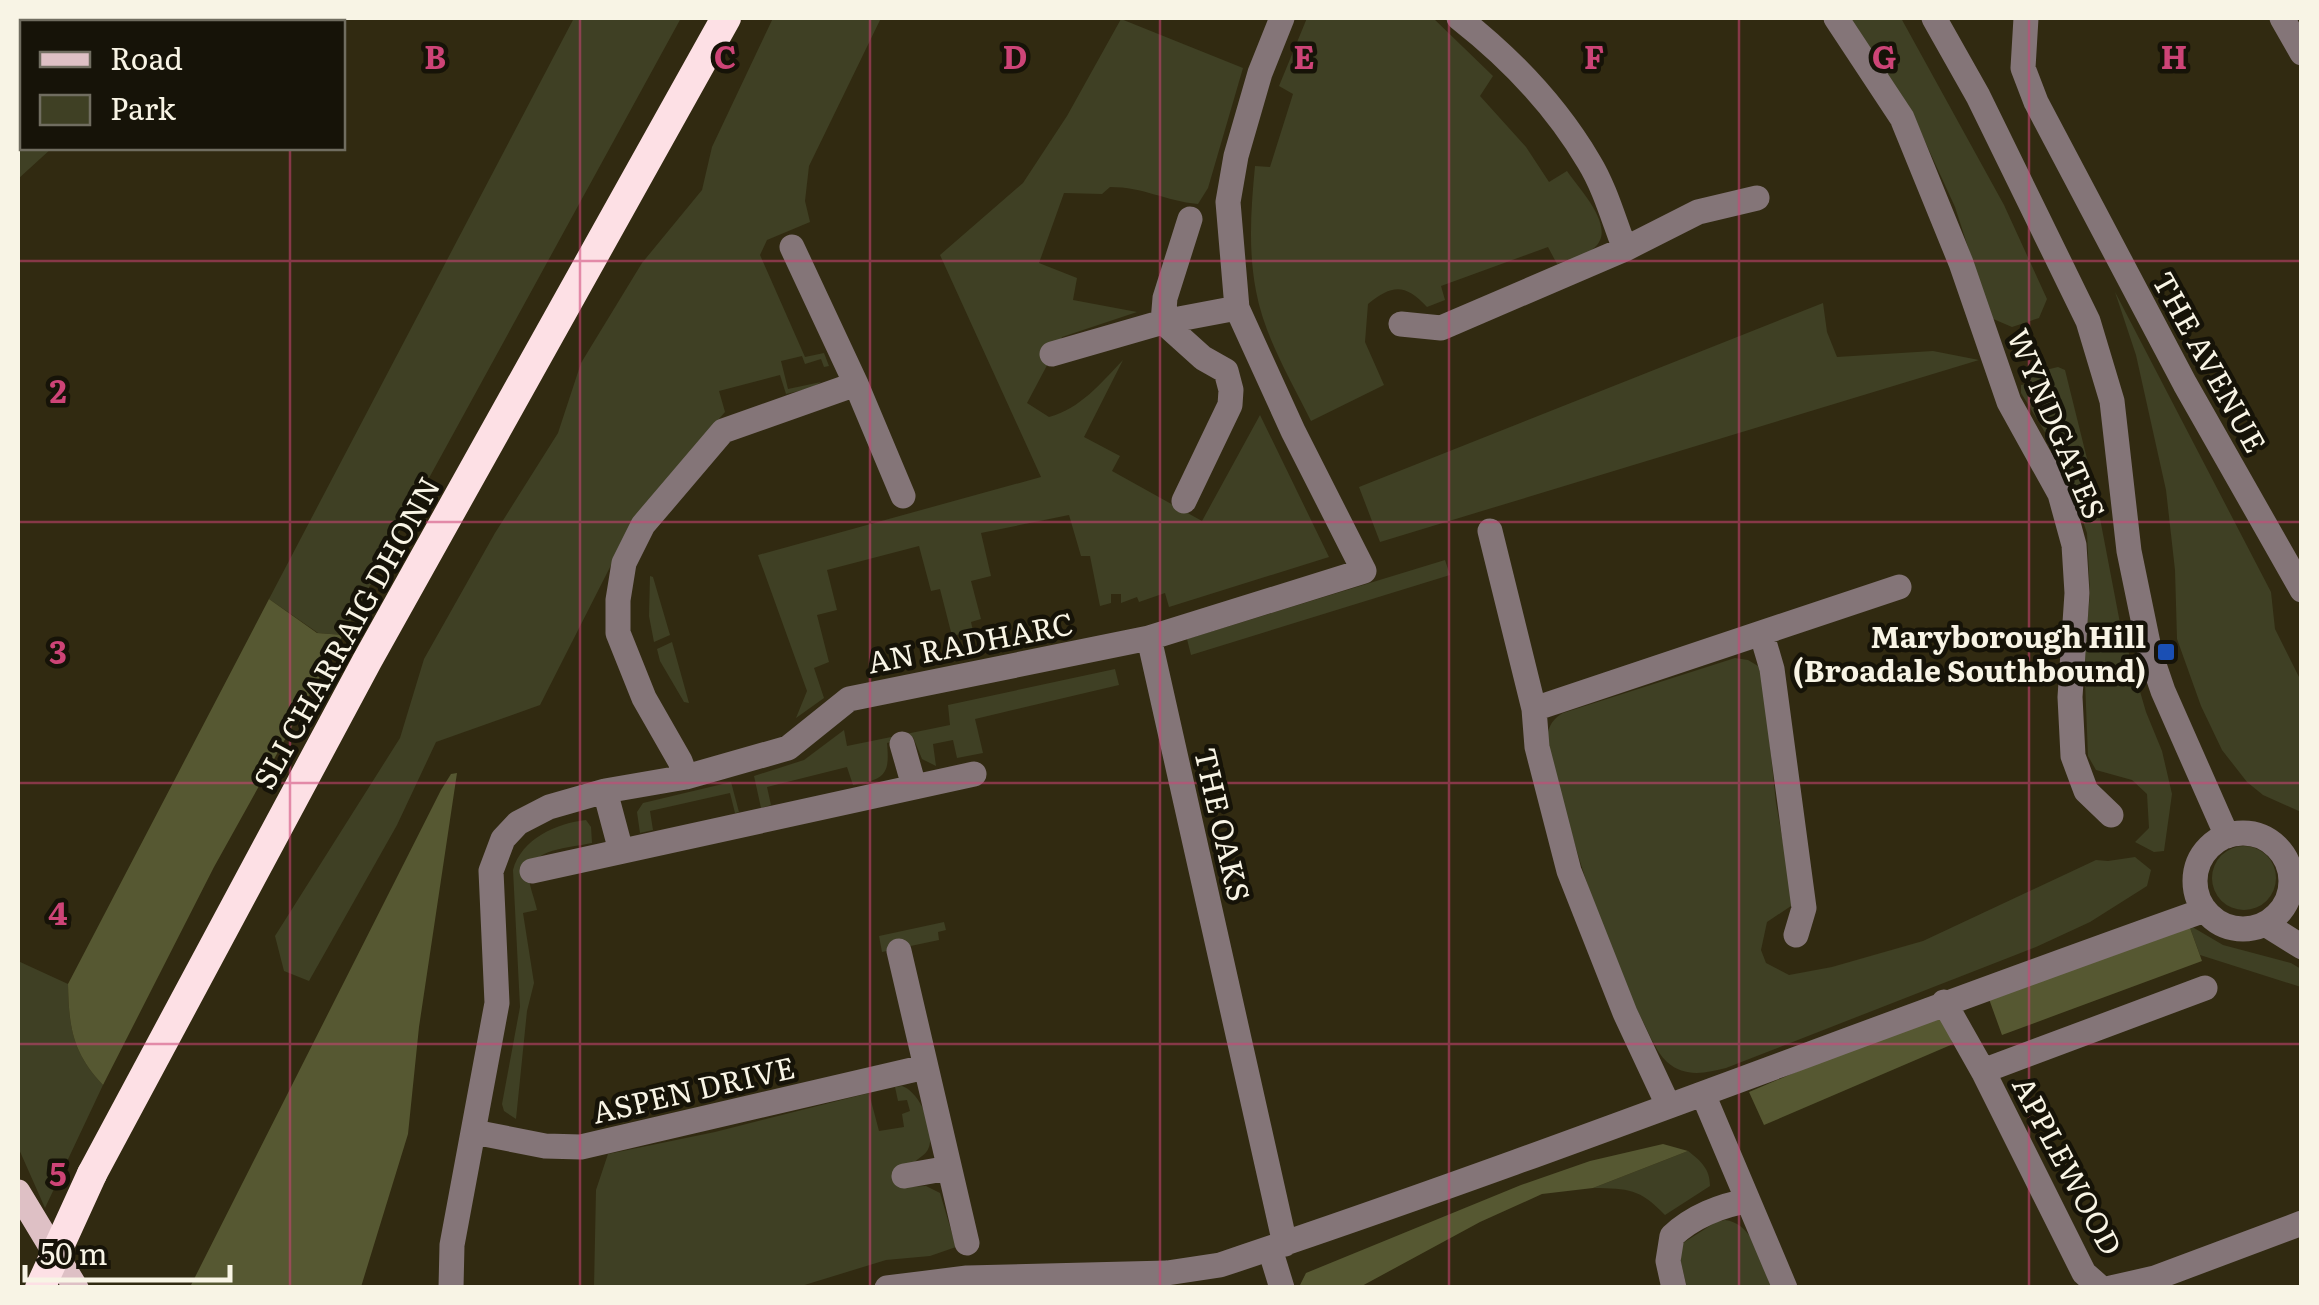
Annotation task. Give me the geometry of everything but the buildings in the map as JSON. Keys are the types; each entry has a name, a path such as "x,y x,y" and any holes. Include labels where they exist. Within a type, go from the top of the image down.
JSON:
{"highway":[{"name":"SLI CHARRAIG DHONN","path":"40,1288 92,1174 367,661 726,18"}],"main road":[{"path":"18,1192 76,1288"}],"street":[{"path":"1149,638 1364,571 1293,432 1237,308 1228,202 1236,156 1260,73 1282,18"},
{"path":"1460,18 1492,44 1548,102 1592,165 1625,249"},
{"name":"WYNDGATES","path":"1836,18 1902,118 1961,263 2010,402 2060,494 2074,545 2077,593 2070,697 2073,756 2086,791 2111,814"},
{"path":"1934,18 1978,96 2088,320 2112,400 2129,552 2150,653 2227,836"},
{"name":"THE AVENUE","path":"2026,18 2023,68 2036,102 2185,384 2302,590"},
{"path":"2282,18 2302,53"},
{"path":"1401,324 1440,328 1625,249 1698,212 1757,198"},
{"path":"1184,500 1230,405 1231,390 1226,371 1202,358 1163,322 1164,298 1190,219"},
{"path":"792,247 903,496"},
{"path":"1052,354 1163,322 1237,308"},
{"path":"452,1288 452,1245 497,1003 490,886 495,856 510,831 532,814 605,791 686,777 644,698 618,633 624,563 643,525 723,430 856,384"},
{"path":"1490,532 1534,709 1536,747 1569,871 1624,1013 1668,1105"},
{"path":"1534,709 1899,587"},
{"path":"1762,635 1772,669 1804,908 1796,935"},
{"name":"AN RADHARC","path":"686,777 788,748 849,699 1149,638"},
{"name":"THE OAKS","path":"1149,638 1277,1246 1282,1288"},
{"path":"902,744 914,786"},
{"path":"532,871 974,774"},
{"path":"605,791 620,851"},
{"path":"2227,836 2259,836 2273,843 2296,867 2288,901 2265,924 2250,929 2232,928 2217,922 2205,910 2195,882 2197,867 2204,854 2227,836"},
{"path":"887,1288 922,1287 968,1278 1168,1272 1220,1265 2205,910"},
{"path":"2265,924 2302,947"},
{"path":"899,951 967,1244"},
{"name":"APPLEWOOD","path":"1983,1071 2205,988"},
{"name":"APPLEWOOD","path":"1944,1002 2084,1273 2102,1288"},
{"name":"ASPEN DRIVE","path":"474,1132 545,1146 581,1147 925,1067"},
{"path":"1702,1094 1785,1288"},
{"path":"904,1176 950,1168"},
{"path":"1674,1288 1668,1261 1672,1236 1708,1213 1748,1201"},
{"name":"APPLEWOOD","path":"2111,1288 2155,1278 2302,1223"}],"green space":[{"path":"18,18 197,18 20,20 20,150 50,150 18,179"},
{"path":"574,18 681,18 343,635 318,633 269,599"},
{"path":"773,18 881,18 809,166 805,201 810,222 767,240 760,255 805,357 824,353 829,366 824,367 821,359 805,364 802,356 781,361 788,389 821,382 786,394 780,375 719,391 725,412 637,514 540,705 436,742 397,825 309,981 284,971 275,936 400,738 424,659 495,533 558,433 581,363 642,263 702,190 712,147"},
{"path":"1307,18 1433,18 1493,76 1480,96 1526,147 1549,182 1567,171 1594,209 1602,230 1594,248 1581,256 1557,264 1548,247 1441,286 1445,300 1427,307 1399,289 1377,297 1368,304 1365,342 1384,385 1311,421 1265,325 1253,275 1251,244 1255,166 1270,167 1293,94 1279,86"},
{"path":"1849,18 1901,18 2004,205 2047,299 2039,318 2012,327 1991,318 1955,207 1912,113"},
{"path":"1121,19 1243,68 1208,188 1198,204 1110,187 1102,194 1064,193 1039,263 1077,278 1073,300 1137,312 1062,337 1027,403 1049,417 1060,413 1089,394 1123,360 1084,437 1120,456 1112,471 1202,521 1260,415 1329,557 1169,607 1165,593 1139,602 1137,597 1121,603 1121,594 1111,594 1111,603 1100,606 1090,556 1081,556 1069,515 981,533 991,576 971,581 981,619 971,622 973,631 952,636 940,589 931,591 919,546 827,570 837,610 817,615 829,662 814,668 824,698 796,718 807,691 758,555 1041,477 940,255 1023,183 1067,116"},
{"path":"2115,292 2271,592 2275,629 2301,681 2301,812 2263,795 2247,782 2222,750 2177,639 2175,570 2166,490 2136,355"},
{"path":"1823,303 1827,332 1837,357 1933,351 1979,360 1380,542 1359,487"},
{"path":"2058,367 2065,370 2094,487 2120,623 2172,794 2164,851 2154,852 2135,842 2149,828 2147,794 2132,780 2096,770 2088,756 2084,656 2090,594 2087,533 2062,460 2021,393 2021,385 2027,384 2033,373"},
{"path":"1445,560 1450,575 1191,655 1187,639"},
{"path":"650,576 670,635 654,642 649,616"},
{"path":"269,599 317,633 343,635 214,867 103,1085 74,1038 68,984"},
{"path":"672,642 689,703 684,702 660,661 657,649"},
{"path":"1735,658 1758,666 1763,680 1776,803 1794,904 1767,922 1761,950 1766,963 1789,975 1923,941 2096,860 2135,857 2151,870 2147,886 2090,922 2036,947 1726,1068 1696,1073 1674,1067 1655,1046 1611,950 1576,849 1547,746 1548,736 1552,723 1563,713"},
{"path":"1115,669 1119,685 975,719 983,753 957,758 953,740 933,744 936,766 922,759 913,737 887,743 886,769 879,778 853,785 847,767 767,787 771,805 761,808 754,776 804,760 844,730 847,746 950,725 948,705"},
{"path":"457,773 419,1027 408,1134 361,1287 190,1287 441,790 451,774"},
{"path":"731,782 739,812 735,813 730,793 650,811 653,830 640,833 637,812 643,803"},
{"path":"586,820 591,827 592,843 551,851 534,861 530,869 537,910 523,913 534,983 527,1011 516,1119 504,1111 502,1104 520,1007 513,870 524,850 542,834"},
{"path":"2244,846 2267,855 2276,878 2267,901 2244,910 2221,901 2212,878 2221,855"},
{"path":"944,922 946,930 938,932 939,940 882,952 879,936"},
{"path":"2189,925 2223,945 2291,963 2301,969 2301,987 2200,955"},
{"path":"2189,925 2202,961 2002,1035 1989,999"},
{"path":"18,961 68,984 74,1038 103,1085 45,1208 18,1147"},
{"path":"1940,1011 1953,1044 1764,1125 1749,1092"},
{"path":"902,1086 920,1103 930,1139 928,1150 912,1166 906,1187 926,1186 940,1193 956,1247 930,1256 886,1260 798,1287 594,1288 596,1190 608,1154 869,1093 879,1131 904,1127 902,1114 910,1111 907,1100 898,1101 895,1087"},
{"path":"1663,1144 1688,1151 1593,1188 1542,1194 1480,1222 1360,1287 1299,1287 1306,1273 1521,1185 1590,1161"},
{"path":"1688,1151 1704,1166 1710,1186 1665,1215 1633,1192 1593,1188"},
{"path":"1725,1220 1735,1223 1750,1237 1771,1287 1687,1288 1680,1258 1683,1243"}],"place":[{"name":"Maryborough Hill (Broadale Southbound)","path":"2166,652"}]}
